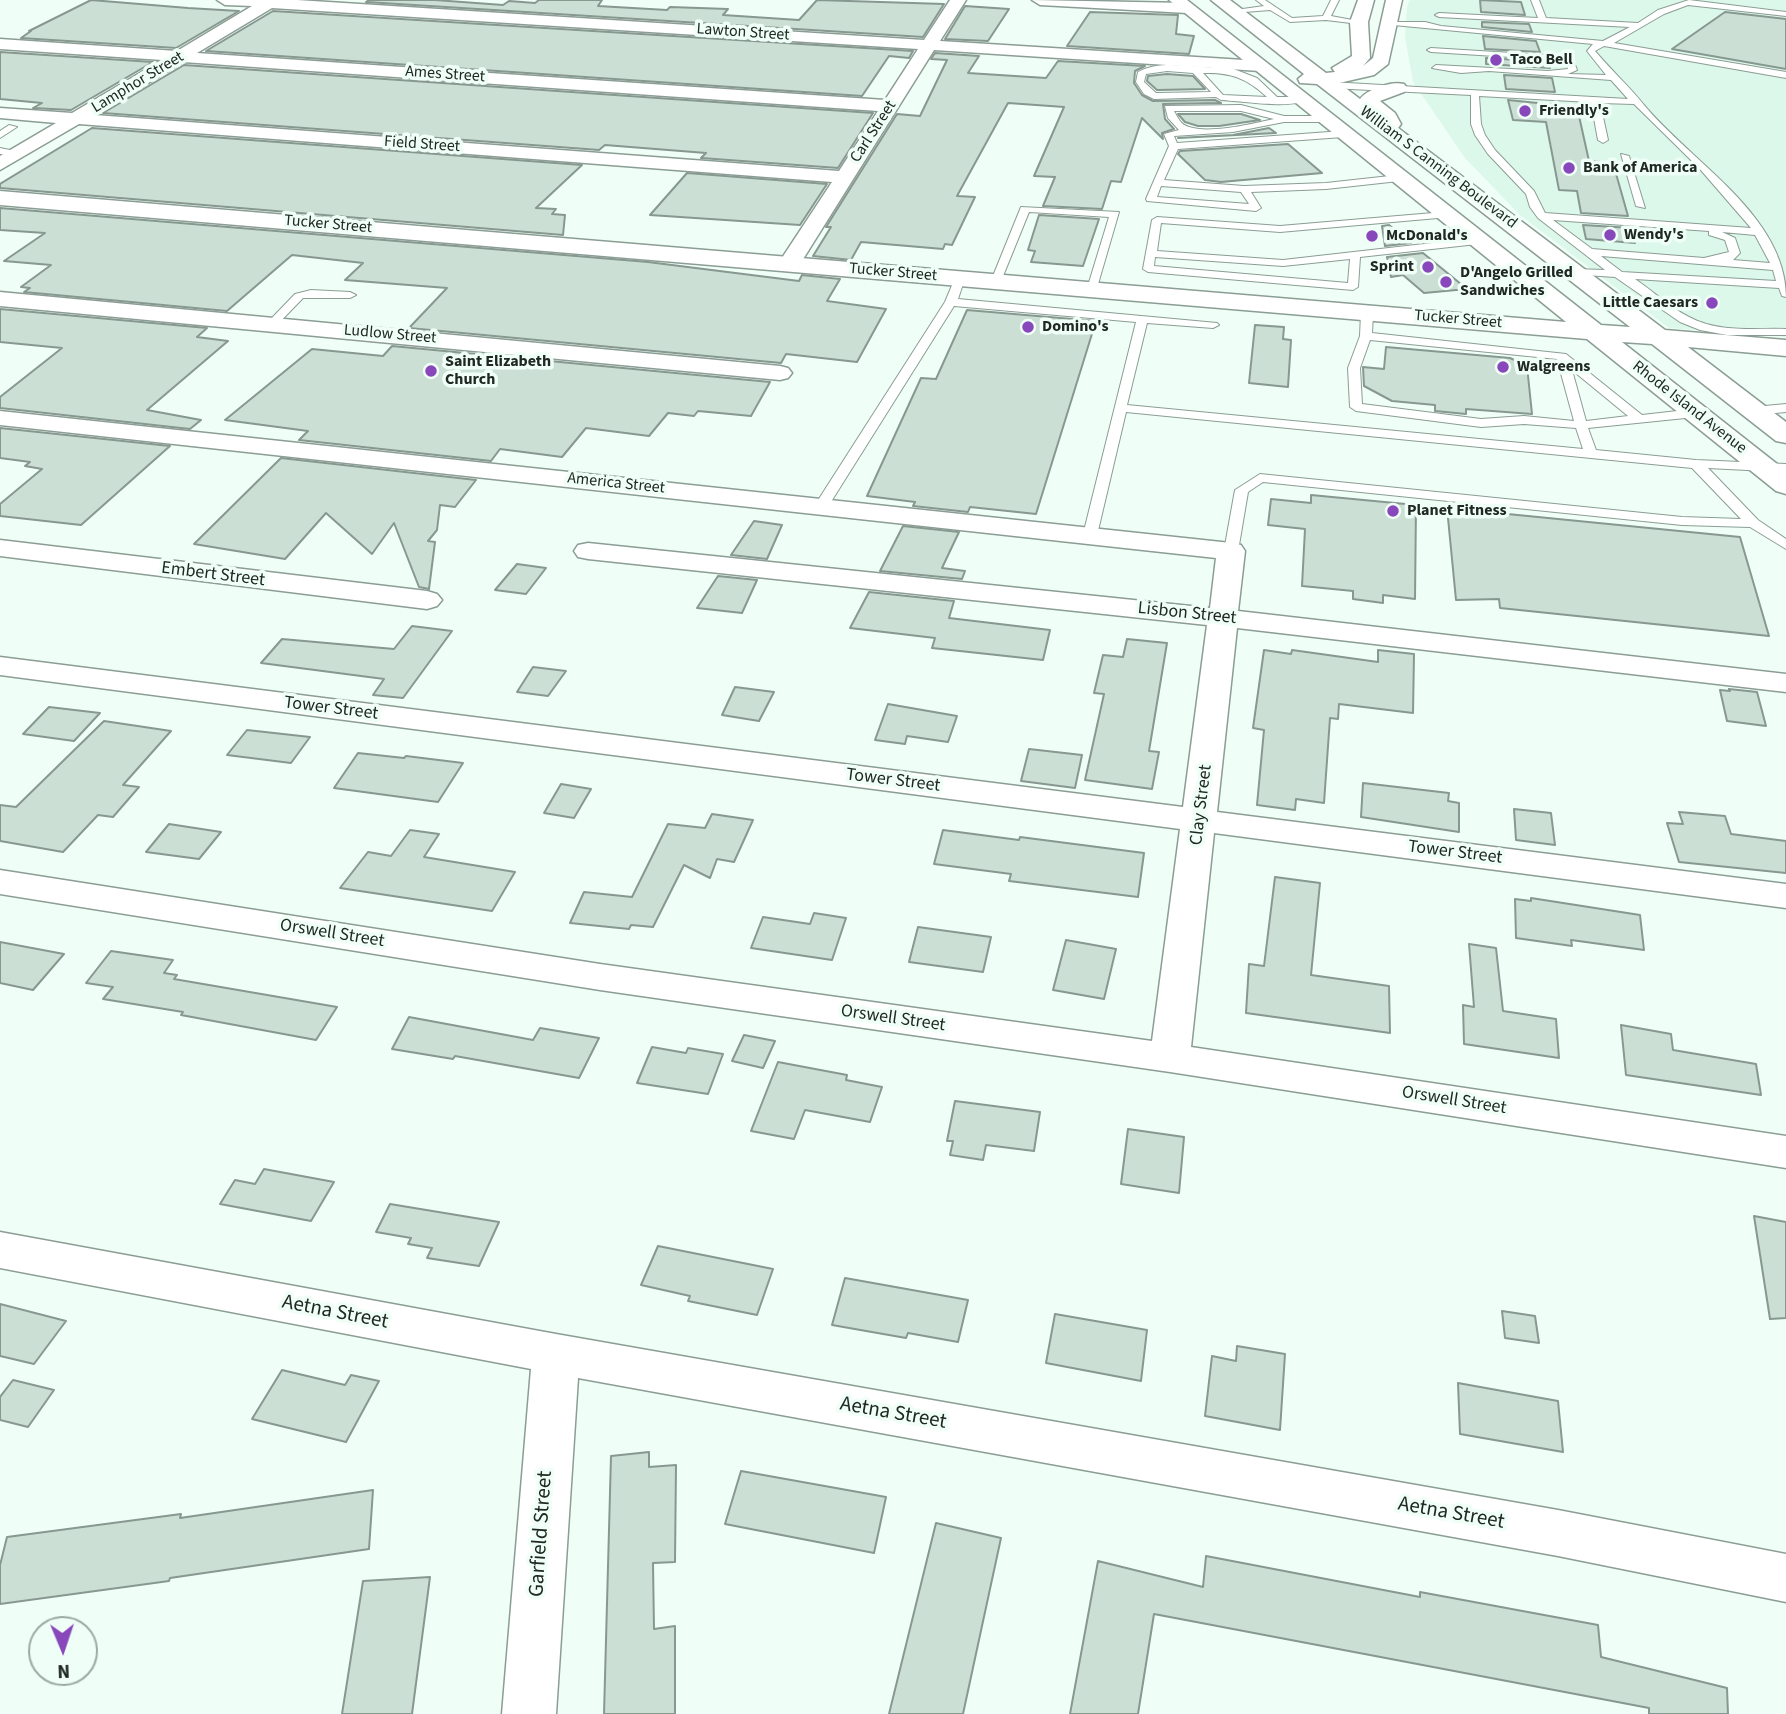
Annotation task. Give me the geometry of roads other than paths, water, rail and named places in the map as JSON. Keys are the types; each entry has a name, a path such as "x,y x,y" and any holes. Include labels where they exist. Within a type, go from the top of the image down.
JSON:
{"main road":[{"path":"1320,78 1359,61 1359,22 1366,0"},
{"path":"1266,81 1351,75 1378,65 1382,60 1387,24 1394,0"},
{"path":"1182,4 1218,11 1235,23 1261,32"},
{"name":"William S Canning Boulevard","path":"1182,4 1266,81 1302,100 1592,332"},
{"name":"William S Canning Boulevard","path":"1226,5 1657,337"},
{"path":"1359,22 1387,24"},
{"path":"1397,88 1371,98 1368,102 1388,117 1399,138"},
{"name":"Tucker Street","path":"0,198 1092,289 1139,281 1206,299 1786,348"},
{"name":"Rhode Island Avenue","path":"1592,332 1695,413 1775,468 1786,485"},
{"path":"1657,337 1786,435"}],"street":[{"name":"Lawton Street","path":"225,0 930,44 1226,67 1266,81"},
{"name":"Carl Street","path":"789,264 958,0"},
{"path":"1040,0 1182,4"},
{"name":"Lamphor Street","path":"0,164 272,1"},
{"name":"Ames Street","path":"0,44 890,106"},
{"name":"Field Street","path":"6,120 78,119 845,177"},
{"name":"Ludlow Street","path":"0,299 780,373"},
{"name":"America Street","path":"0,418 1231,551"},
{"name":"Embert Street","path":"0,548 427,600"},
{"name":"Lisbon Street","path":"588,551 1224,618 1786,683"},
{"name":"Clay Street","path":"1171,1058 1231,551"},
{"name":"Tower Street","path":"0,666 1786,896"},
{"name":"Orswell Street","path":"0,882 600,977 1171,1058 1786,1152"},
{"name":"Aetna Street","path":"0,1250 556,1354 1544,1531 1786,1578"},
{"name":"Garfield Street","path":"529,1714 556,1354"}],"lane":[{"path":"1260,0 1290,20 1326,18 1359,22"},
{"path":"1326,18 1335,0"},
{"path":"1535,0 1543,20"},
{"path":"1574,272 1785,290 1777,267 1759,232 1729,196 1591,51 1593,47 1661,12 1692,1 1786,14"},
{"path":"1226,5 1271,8"},
{"path":"1441,29 1438,12 1639,25"},
{"path":"1387,24 1404,29 1552,36 1786,75"},
{"path":"1440,80 1431,50 1431,37 1441,29"},
{"path":"1320,78 1397,88 1440,80 1461,70 1480,68 1559,72 1573,70 1570,62 1561,58 1431,50"},
{"path":"1218,93 1154,96 1140,82 1142,72 1153,68 1196,71 1226,67"},
{"path":"1461,70 1614,78"},
{"path":"1196,71 1221,97 1266,81"},
{"path":"1440,80 1475,93 1638,102"},
{"path":"1475,93 1476,124 1491,152 1531,193 1535,207 1542,216 1587,252 1696,325 1722,330 1786,332"},
{"path":"1595,101 1603,140"},
{"path":"1187,131 1175,122 1168,108 1241,108 1284,119 1325,119"},
{"path":"1244,189 1256,208 1151,200 1174,146 1170,134 1264,126 1284,119"},
{"path":"0,135 6,120"},
{"path":"1174,146 1343,134"},
{"path":"0,151 20,153"},
{"path":"1624,156 1641,206"},
{"path":"1158,183 1244,189 1326,186 1399,178"},
{"path":"996,281 1025,209 1115,214 1092,289"},
{"path":"1355,257 1353,287 1139,281 1152,254 1157,220 1280,229 1445,215"},
{"path":"1542,216 1759,232"},
{"path":"1575,218 1609,225 1717,233 1732,240 1735,251 1732,257 1705,261"},
{"path":"1390,220 1418,229"},
{"path":"1152,254 1270,263 1355,257 1425,243 1477,241"},
{"path":"1587,252 1777,267"},
{"path":"822,505 951,302 960,278"},
{"path":"272,324 299,296 311,293 350,295"},
{"path":"951,302 1207,324 1206,299"},
{"path":"1356,431 1354,368 1366,337 1367,313"},
{"path":"1090,535 1142,319"},
{"path":"1366,337 1562,356 1639,419"},
{"path":"1562,356 1591,454"},
{"path":"1356,407 1481,423 1524,420 1581,425 1695,413"},
{"path":"1121,408 1696,464 1775,468"},
{"path":"1754,411 1786,408"},
{"path":"1696,464 1753,523 1786,545"},
{"path":"1231,551 1242,490 1260,478 1682,520 1753,523"}],"place":[{"name":"Taco Bell","path":"1496,60"},
{"name":"Friendly's","path":"1525,111"},
{"name":"Bank of America","path":"1569,168"},
{"name":"Wendy's","path":"1610,235"},
{"name":"McDonald's","path":"1372,236"},
{"name":"Sprint","path":"1428,267"},
{"name":"D'Angelo Grilled Sandwiches","path":"1446,282"},
{"name":"Little Caesars","path":"1712,303"},
{"name":"Domino's","path":"1028,327"},
{"name":"Walgreens","path":"1503,367"},
{"name":"Saint Elizabeth Church","path":"431,371"},
{"name":"Planet Fitness","path":"1393,511"}]}
